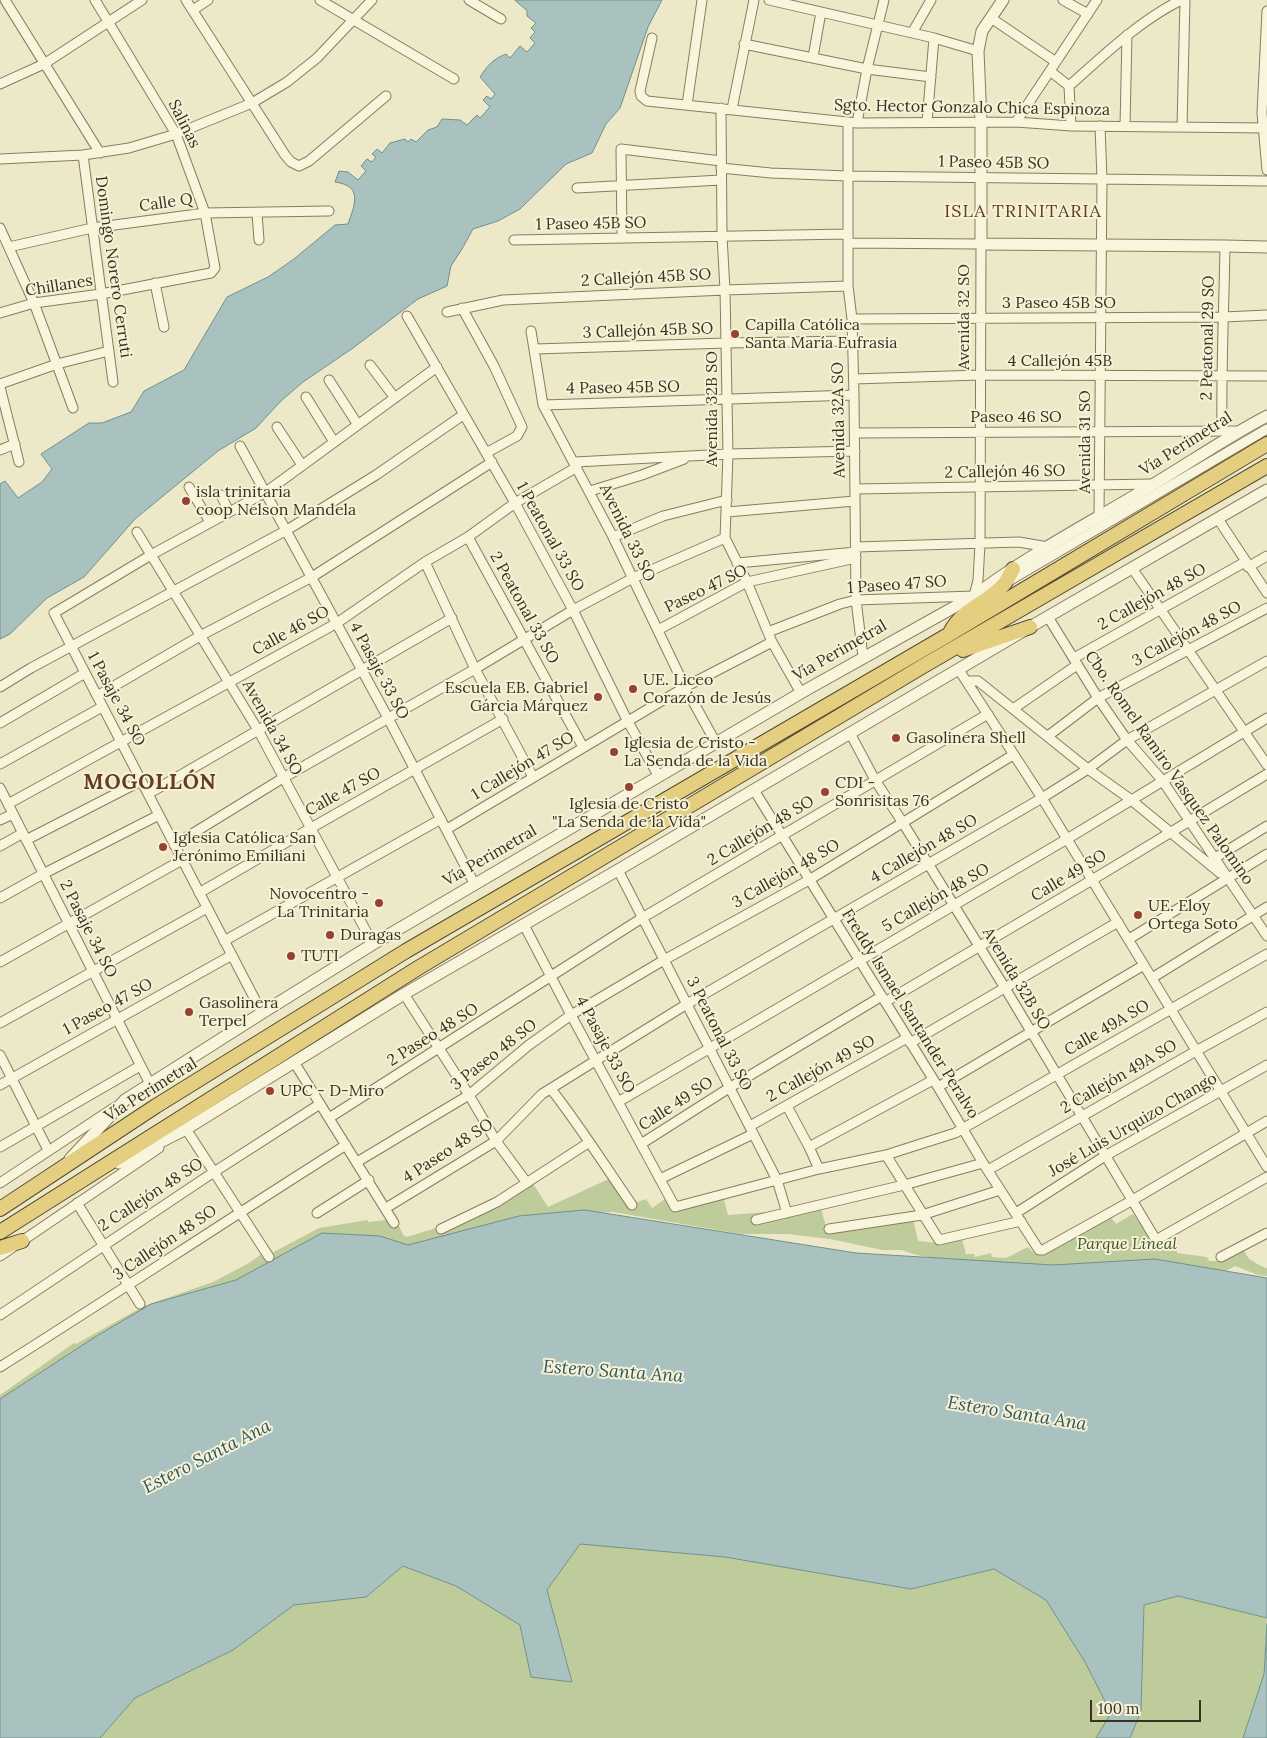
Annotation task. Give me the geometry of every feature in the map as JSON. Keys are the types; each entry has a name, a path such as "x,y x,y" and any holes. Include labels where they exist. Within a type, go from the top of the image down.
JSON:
{"highway":[{"name":"Vía Perimetral","path":"0,1209 156,1106 406,951 948,635 1267,444"},
{"path":"0,1232 418,968 925,665 1267,466"},
{"path":"948,635 962,615 1005,584 1013,569"},
{"path":"925,665 1030,627"},
{"path":"406,951 418,968"},
{"path":"0,1248 22,1241"}],"street":[{"name":"Domingo Norero Cerruti","path":"6,0 100,153"},
{"name":"Salinas","path":"95,0 176,134 205,213 215,268 211,273"},
{"path":"0,84 44,64 142,0"},
{"path":"186,0 252,103 289,159 295,165 303,165 386,96"},
{"path":"193,10 208,0"},
{"path":"320,0 454,79"},
{"path":"0,159 82,155 129,148 176,134 252,103 287,82 317,58 372,0"},
{"path":"469,0 501,18"},
{"path":"687,105 702,0"},
{"path":"732,109 754,0"},
{"path":"769,0 934,38 978,51"},
{"name":"Avenida 32A SO","path":"864,657 856,600 854,380 852,319 848,286 847,176 852,123 884,0"},
{"path":"912,33 926,5 932,0"},
{"path":"1003,0 991,18 1056,62"},
{"path":"1063,0 1088,14"},
{"path":"1016,122 1097,0"},
{"path":"1069,86 1127,36 1162,9 1181,0"},
{"path":"1182,126 1185,0"},
{"path":"1267,11 1262,112 1266,128 1267,170"},
{"path":"813,57 821,12"},
{"name":"Avenida 32 SO","path":"974,596 978,580 980,544 981,122 978,51 980,38 991,18"},
{"path":"1124,126 1127,36"},
{"name":"Sgto. Hector Gonzalo Chica Espinoza","path":"652,38 640,90 641,96 647,100 852,123 1016,122 1071,126 1266,128"},
{"path":"928,122 934,38"},
{"path":"744,44 867,69 931,78"},
{"path":"1050,71 1069,86 1071,126"},
{"name":"Avenida 32B SO","path":"721,108 722,236 728,400 726,538 772,642 801,693"},
{"name":"Avenida 31 SO","path":"1099,517 1102,179 1100,126"},
{"name":"1 Paseo 45B SO","path":"620,185 621,149 771,173 847,176 1267,181"},
{"name":"Domingo Norero Cerruti","path":"82,155 113,382"},
{"path":"577,188 721,180"},
{"path":"620,185 622,238"},
{"name":"Calle Q","path":"9,247 92,228 205,213 329,211"},
{"path":"257,212 259,240"},
{"path":"0,228 34,304 73,408"},
{"name":"1 Paseo 45B SO","path":"514,240 722,236 848,238 981,244"},
{"path":"981,244 1267,248"},
{"name":"2 Peatonal 29 SO","path":"1222,431 1221,377 1225,246"},
{"name":"Chillanes","path":"0,313 34,304 101,294 211,273"},
{"path":"155,283 164,327"},
{"name":"2 Callejón 45B SO","path":"447,312 503,300 848,286"},
{"path":"462,308 494,366 522,427 517,436 486,453"},
{"name":"3 Paseo 45B SO","path":"852,319 1224,318 1267,315"},
{"name":"1 Peatonal 33 SO","path":"407,316 515,503 573,610 627,720 659,777"},
{"name":"Avenida 33 SO","path":"531,331 543,405 590,491 685,687 716,743"},
{"name":"3 Callejón 45B SO","path":"535,349 727,343 852,342"},
{"path":"19,462 0,385 57,364 109,351"},
{"path":"370,365 395,398"},
{"path":"151,555 266,492 437,367"},
{"name":"4 Callejón 45B","path":"854,380 980,375 1267,376"},
{"path":"329,380 358,425"},
{"name":"4 Paseo 45B SO","path":"543,405 854,395"},
{"path":"306,398 334,442"},
{"path":"0,687 71,646 287,530 376,475 463,415"},
{"name":"Vía Perimetral","path":"60,1169 125,1100 262,1013 373,944 801,693 974,596 1048,547 1267,416"},
{"path":"277,427 302,465"},
{"path":"1005,584 1267,429"},
{"name":"Paseo 46 SO","path":"855,433 1238,432"},
{"path":"0,450 15,444"},
{"name":"4 Pasaje 33 SO","path":"240,446 337,623 476,885"},
{"path":"576,465 728,454 855,451"},
{"path":"590,491 642,475 692,456"},
{"path":"97,696 200,636 312,577 492,462"},
{"name":"Calle 46 SO","path":"8,804 122,743 337,623 425,562 576,465"},
{"name":"2 Callejón 46 SO","path":"855,489 1154,484"},
{"path":"189,487 210,522"},
{"path":"0,1256 186,1129 404,994 1267,490"},
{"path":"221,495 229,512"},
{"path":"613,537 663,516 727,500"},
{"path":"727,512 855,502"},
{"path":"1218,519 1267,593"},
{"name":"Avenida 34 SO","path":"137,532 258,730 373,944"},
{"name":"2 Peatonal 33 SO","path":"468,536 583,747"},
{"path":"174,845 283,778 475,669 573,610 633,578 726,538"},
{"name":"Paseo 47 SO","path":"737,563 856,552 980,544 1020,542 1048,547"},
{"name":"Paseo 47 SO","path":"658,630 747,582 856,552"},
{"name":"1 Pasaje 34 SO","path":"151,555 54,613 262,1013"},
{"name":"2 Callejón 48 SO","path":"1013,709 1075,662 1161,610 1247,564 1267,556"},
{"path":"425,562 475,669 533,777"},
{"path":"1132,568 1267,765"},
{"name":"1 Paseo 47 SO","path":"768,632 856,600 974,596"},
{"name":"3 Callejón 48 SO","path":"1048,736 1098,698 1267,608"},
{"name":"Cbo. Romel Ramiro Vasquez Palomino","path":"1048,617 1098,698 1127,740 1162,780 1267,936"},
{"path":"148,794 452,618"},
{"name":"1 Callejón 47 SO","path":"447,829 627,720 685,687 772,642"},
{"name":"4 Callejón 48 SO","path":"595,1061 686,1004 1042,798 1088,769 1127,740 1267,661"},
{"path":"959,670 1042,798 1267,1167"},
{"path":"0,723 85,673"},
{"path":"966,681 978,681 1088,769 1130,799 1228,879"},
{"path":"0,764 102,707"},
{"name":"2 Callejón 48 SO","path":"552,976 642,918 988,714"},
{"name":"5 Callejón 48 SO","path":"618,1102 1067,839 1130,799 1267,718"},
{"name":"Calle 47 SO","path":"199,893 503,719"},
{"name":"Avenida 32B SO","path":"850,733 875,780 1005,988 1156,1240 1267,1177"},
{"name":"3 Callejón 48 SO","path":"570,1016 664,960 809,880 1013,755"},
{"name":"Calle 49 SO","path":"640,1144 729,1088 1092,880 1267,774"},
{"path":"0,846 24,837 141,781"},
{"name":"2 Pasaje 34 SO","path":"0,788 150,1084"},
{"name":"Freddy Ismael Santander Peralvo","path":"754,790 1037,1248 1043,1250 1131,1201"},
{"path":"0,820 13,814"},
{"path":"0,898 159,815"},
{"path":"224,941 441,819"},
{"path":"1215,858 1267,826"},
{"path":"1129,939 1267,854"},
{"path":"0,962 182,860"},
{"name":"3 Peatonal 33 SO","path":"618,870 777,1180 787,1213"},
{"path":"1152,978 1267,907"},
{"path":"0,1023 207,908"},
{"name":"2 Callejón 49 SO","path":"660,1179 751,1130 787,1106 1005,988 1118,922"},
{"name":"4 Pasaje 33 SO","path":"524,925 552,976 570,1016 675,1207 777,1180"},
{"name":"Calle 49A SO","path":"777,1180 886,1155 955,1133 1267,954"},
{"name":"1 Paseo 47 SO","path":"0,1085 232,955"},
{"path":"809,1147 936,1084 1030,1032 1144,965"},
{"name":"2 Paseo 48 SO","path":"329,1118 552,976"},
{"path":"404,994 470,1095 496,1141 527,1183"},
{"name":"2 Callejón 49A SO","path":"756,1220 985,1166 1081,1116 1267,1012"},
{"name":"3 Paseo 48 SO","path":"357,1162 470,1095 529,1045 570,1016"},
{"path":"0,1055 48,1150"},
{"name":"4 Paseo 48 SO","path":"386,1208 496,1141 542,1094 595,1061"},
{"path":"294,1062 394,1223"},
{"name":"José Luis Urquizo Chango","path":"922,1215 939,1240 1018,1217 1105,1156 1267,1065"},
{"path":"0,1147 140,1066"},
{"path":"551,1088 632,1205"},
{"path":"0,1183 125,1100"},
{"name":"2 Callejón 48 SO","path":"0,1315 103,1245 320,1104"},
{"path":"787,1106 819,1170"},
{"path":"1131,1201 1267,1121"},
{"path":"70,1187 186,1129"},
{"path":"186,1129 269,1257"},
{"path":"441,1229 497,1202 588,1143"},
{"name":"3 Callejón 48 SO","path":"0,1367 346,1145"},
{"path":"886,1155 922,1215"},
{"path":"317,1213 368,1180"},
{"path":"829,1229 922,1215 1000,1190"},
{"path":"77,1203 140,1304"},
{"path":"1221,1257 1267,1233"}],"green space":[{"name":"Parque Lineal","path":"613,1177 633,1204 646,1199 652,1208 665,1199 674,1208 723,1196 728,1215 821,1208 826,1227 913,1219 918,1241 938,1243 962,1238 966,1254 974,1254 975,1257 991,1253 992,1257 1006,1258 1028,1247 1035,1254 1040,1253 1110,1216 1116,1224 1133,1214 1155,1243 1161,1240 1167,1247 1177,1248 1177,1253 1207,1257 1209,1261 1216,1261 1243,1249 1249,1259 1267,1268 1267,1276 1258,1275 1235,1266 1222,1273 945,1261 902,1250 882,1250 830,1239 788,1234 741,1234 613,1212 587,1214 0,1412 0,1395 74,1343 76,1344 144,1306 213,1282 249,1263 263,1253 270,1254 319,1228 368,1220 368,1222 396,1219 403,1235 407,1237 439,1227 532,1182 548,1207"},
{"path":"580,1544 725,1557 911,1589 994,1569 1046,1600 1085,1662 1111,1713 1096,1738 100,1738 135,1698 233,1650 294,1605 366,1597 403,1566 456,1586 520,1625 531,1676 572,1681 547,1590"},
{"path":"1177,1596 1267,1618 1264,1674 1243,1738 1130,1738 1141,1711 1144,1605"}],"water":[{"path":"515,0 662,0 648,27 620,108 606,124 592,153 566,164 520,209 498,221 473,229 451,266 447,286 418,299 353,348 303,382 281,401 256,428 218,451 135,519 84,577 47,598 10,634 0,639 0,484 5,481 18,498 42,482 52,469 41,454 89,423 102,423 131,412 144,391 184,370 227,297 268,277 294,259 335,225 348,224 355,197 350,187 335,182 339,171 348,172 358,180 366,171 361,166 367,159 372,162 376,157 372,154 377,149 382,153 390,143 405,139 408,142 411,139 416,142 428,130 437,127 442,119 460,120 467,125 477,115 480,118 490,107 483,100 487,96 491,99 495,94 480,77 485,69 501,56 506,54 510,58 520,46 527,52 535,43 530,38 535,32 531,28 536,23 527,16 527,11"},
{"name":"Estero Santa Ana","path":"585,1210 856,1253 1053,1265 1155,1259 1267,1278 1267,1618 1178,1596 1144,1605 1141,1711 1130,1738 1096,1738 1111,1713 1085,1662 1046,1600 994,1569 911,1589 725,1557 580,1544 547,1590 572,1682 531,1677 520,1625 456,1586 403,1566 366,1597 294,1605 233,1650 135,1698 100,1738 0,1738 0,1399 95,1337 151,1304 236,1280 322,1233 380,1236 408,1245 519,1216"},
{"path":"1267,1624 1267,1738 1243,1738 1264,1674"}],"place":[{"name":"Capilla Católica Santa María Eufrasia","path":"735,334"},
{"name":"isla trinitaria coop Nelson Mandela","path":"186,501"},
{"name":"UE. Liceo Corazón de Jesús","path":"633,689"},
{"name":"Escuela EB. Gabriel Gárcia Márquez","path":"598,697"},
{"name":"Gasolinera Shell","path":"896,738"},
{"name":"Iglesia de Cristo - La Senda de la Vida","path":"614,752"},
{"name":"Iglesia de Cristo \"La Senda de la Vida\"","path":"629,787"},
{"name":"CDI - Sonrisitas 76","path":"825,792"},
{"name":"Iglesia Católica San Jerónimo Emiliani","path":"163,847"},
{"name":"Novocentro - La Trinitaria","path":"379,903"},
{"name":"UE. Eloy Ortega Soto","path":"1138,915"},
{"name":"Duragas","path":"330,935"},
{"name":"TUTI","path":"291,956"},
{"name":"Gasolinera Terpel","path":"189,1012"},
{"name":"UPC - D-Miro","path":"270,1091"}],"district":[{"name":"ISLA TRINITARIA","path":"1023,212"},
{"name":"MOGOLLÓN","path":"150,783"}]}
